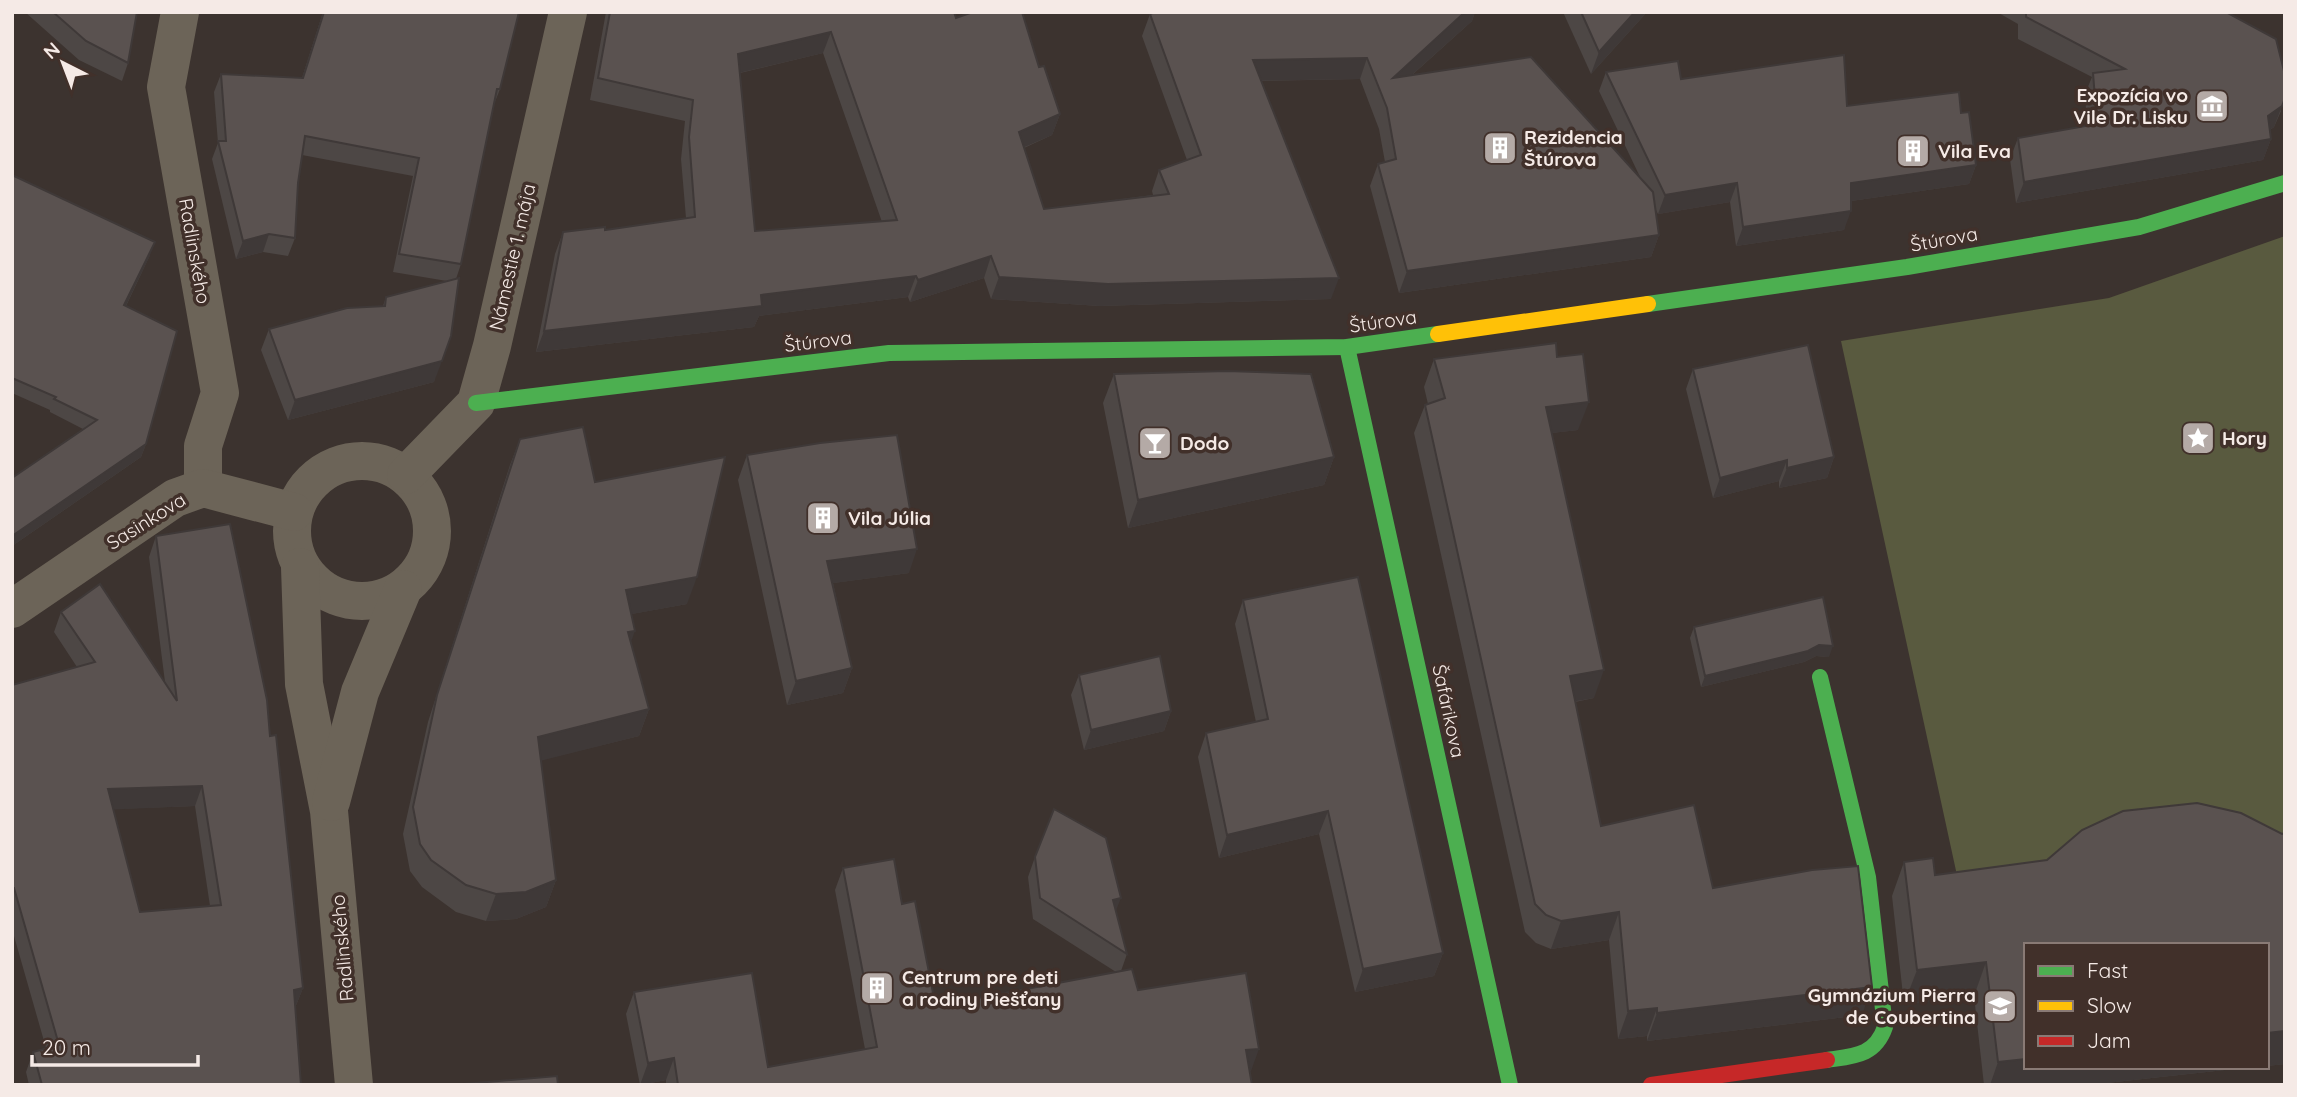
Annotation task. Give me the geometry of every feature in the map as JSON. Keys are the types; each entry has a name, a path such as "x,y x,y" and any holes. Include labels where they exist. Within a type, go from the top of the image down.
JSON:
{"street":[{"name":"Radlinského","path":"180,12 166,87 220,393 203,446 203,488"},
{"name":"Námestie 1. mája","path":"406,475 476,403 492,346 568,12"},
{"name":"Štúrova","path":"476,403 889,353 1347,347 1907,267 2071,239 2139,226 2285,183"},
{"name":"Šafárikova","path":"1347,347 1510,1085"},
{"path":"354,461 382,463 406,475 426,501 434,533 425,564 403,589 373,602 345,601 319,588 300,567 291,541 294,512 306,487 328,469 354,461"},
{"name":"Sasinkova","path":"12,609 175,498 203,488 294,512"},
{"name":"Radlinského","path":"300,567 304,684 329,811 354,1085"},
{"name":"Radlinského","path":"329,811 360,692 403,589"},
{"path":"1651,1085 1860,1055 1880,1042 1885,1027 1868,877 1820,677"}],"green space":[{"path":"2285,236 2285,866 1963,903 1841,341 2109,298"}],"building":[{"path":"53,12 137,12 128,63 86,41"},
{"path":"324,12 519,12 500,89 497,89 461,264 399,254 419,158 305,136 298,183 295,238 269,234 243,241 218,141 226,141 221,74 303,78"},
{"path":"610,12 954,12 956,18 973,12 1022,12 1039,67 1044,66 1060,114 1019,132 1044,209 1169,194 1159,170 1201,155 1150,14 1465,12 1393,78 1531,57 1653,192 1659,235 1407,271 1378,164 1396,159 1387,108 1367,58 1253,60 1339,278 1108,284 999,277 991,256 918,280 916,276 761,295 762,306 544,331 563,232 605,227 605,230 695,217 689,137 693,100 598,78","holes":["831,32 897,220 755,231 738,54"]},
{"path":"1581,12 1635,12 1599,52"},
{"path":"2026,12 2226,12 2276,39 2285,75 2285,98 2282,106 2268,116 2271,139 2024,182 2018,138 2097,124 2093,73 2125,69 2026,17"},
{"path":"1844,55 1847,106 1959,92 1961,113 1969,112 1976,165 1851,183 1851,211 1743,227 1737,183 1665,195 1606,72 1678,61 1681,79"},
{"path":"12,175 155,242 124,305 177,331 146,444 12,536 12,478 97,420 54,399 56,397 12,378"},
{"path":"459,278 451,336 442,361 295,400 269,329 347,308 385,306 386,297"},
{"path":"1556,343 1557,357 1583,354 1589,402 1546,407 1604,670 1570,676 1601,826 1694,805 1713,888 1812,870 1858,866 1872,987 1657,1013 1657,1008 1628,1011 1619,912 1561,921 1546,915 1535,904 1425,405 1445,398 1434,359"},
{"path":"1808,345 1834,457 1787,468 1787,460 1720,478 1693,369"},
{"path":"1227,371 1311,374 1334,457 1138,500 1114,374"},
{"path":"583,427 595,482 725,457 697,577 626,590 635,631 628,632 649,709 538,737 556,880 526,892 496,894 466,885 431,860 420,844 413,807 437,695 520,439"},
{"path":"897,435 917,549 827,561 852,668 796,681 747,455 820,443"},
{"path":"230,524 267,700 270,736 276,735 303,988 294,990 301,1085 42,1085 33,1052 59,1045 12,888 12,685 95,662 61,612 100,584 177,701 156,536","holes":["202,786 221,905 140,912 108,789"]},
{"path":"1358,577 1443,953 1363,969 1328,811 1227,835 1206,733 1268,719 1243,600"},
{"path":"1823,597 1833,646 1819,645 1808,651 1705,676 1694,627"},
{"path":"1160,656 1171,711 1091,730 1079,675"},
{"name":"Gymnázium Pierra de Coubertina","path":"2197,803 2241,813 2282,834 2285,833 2285,1031 2269,1033 2269,943 2024,943 2024,1059 1998,1062 1986,962 1917,970 1904,862 1933,858 1935,875 2047,860 2082,830 2123,811"},
{"path":"1054,809 1106,838 1121,898 1113,900 1127,954 1040,898 1035,857"},
{"path":"894,859 902,904 915,901 934,998 956,993 957,1002 1132,969 1138,990 1246,973 1259,1049 1246,1050 1252,1085 678,1085 674,1058 648,1063 634,992 752,973 768,1067 877,1047 843,868"},
{"path":"557,1076 558,1085 452,1085"}],"traffic: fast":[{"path":"1648,304 1907,267 2139,227 2285,183"},
{"path":"476,403 889,353 1347,347 1438,334"},
{"path":"1347,347 1510,1085"},
{"path":"1820,677 1868,877 1885,1027 1876,1044 1862,1053 1827,1060"}],"traffic: slow":[{"path":"1438,334 1648,304"}],"traffic: jam":[{"path":"1651,1085 1827,1060"}],"place":[{"name":"Expozícia vo Vile Dr. Lisku","path":"2212,106"},
{"name":"Rezidencia Štúrova","path":"1500,148"},
{"name":"Vila Eva","path":"1913,151"},
{"name":"Hory","path":"2198,438"},
{"name":"Dodo","path":"1155,443"},
{"name":"Vila Júlia","path":"823,518"},
{"name":"Centrum pre deti a rodiny Piešťany","path":"877,988"},
{"name":"Gymnázium Pierra de Coubertina","path":"2000,1006"}]}
